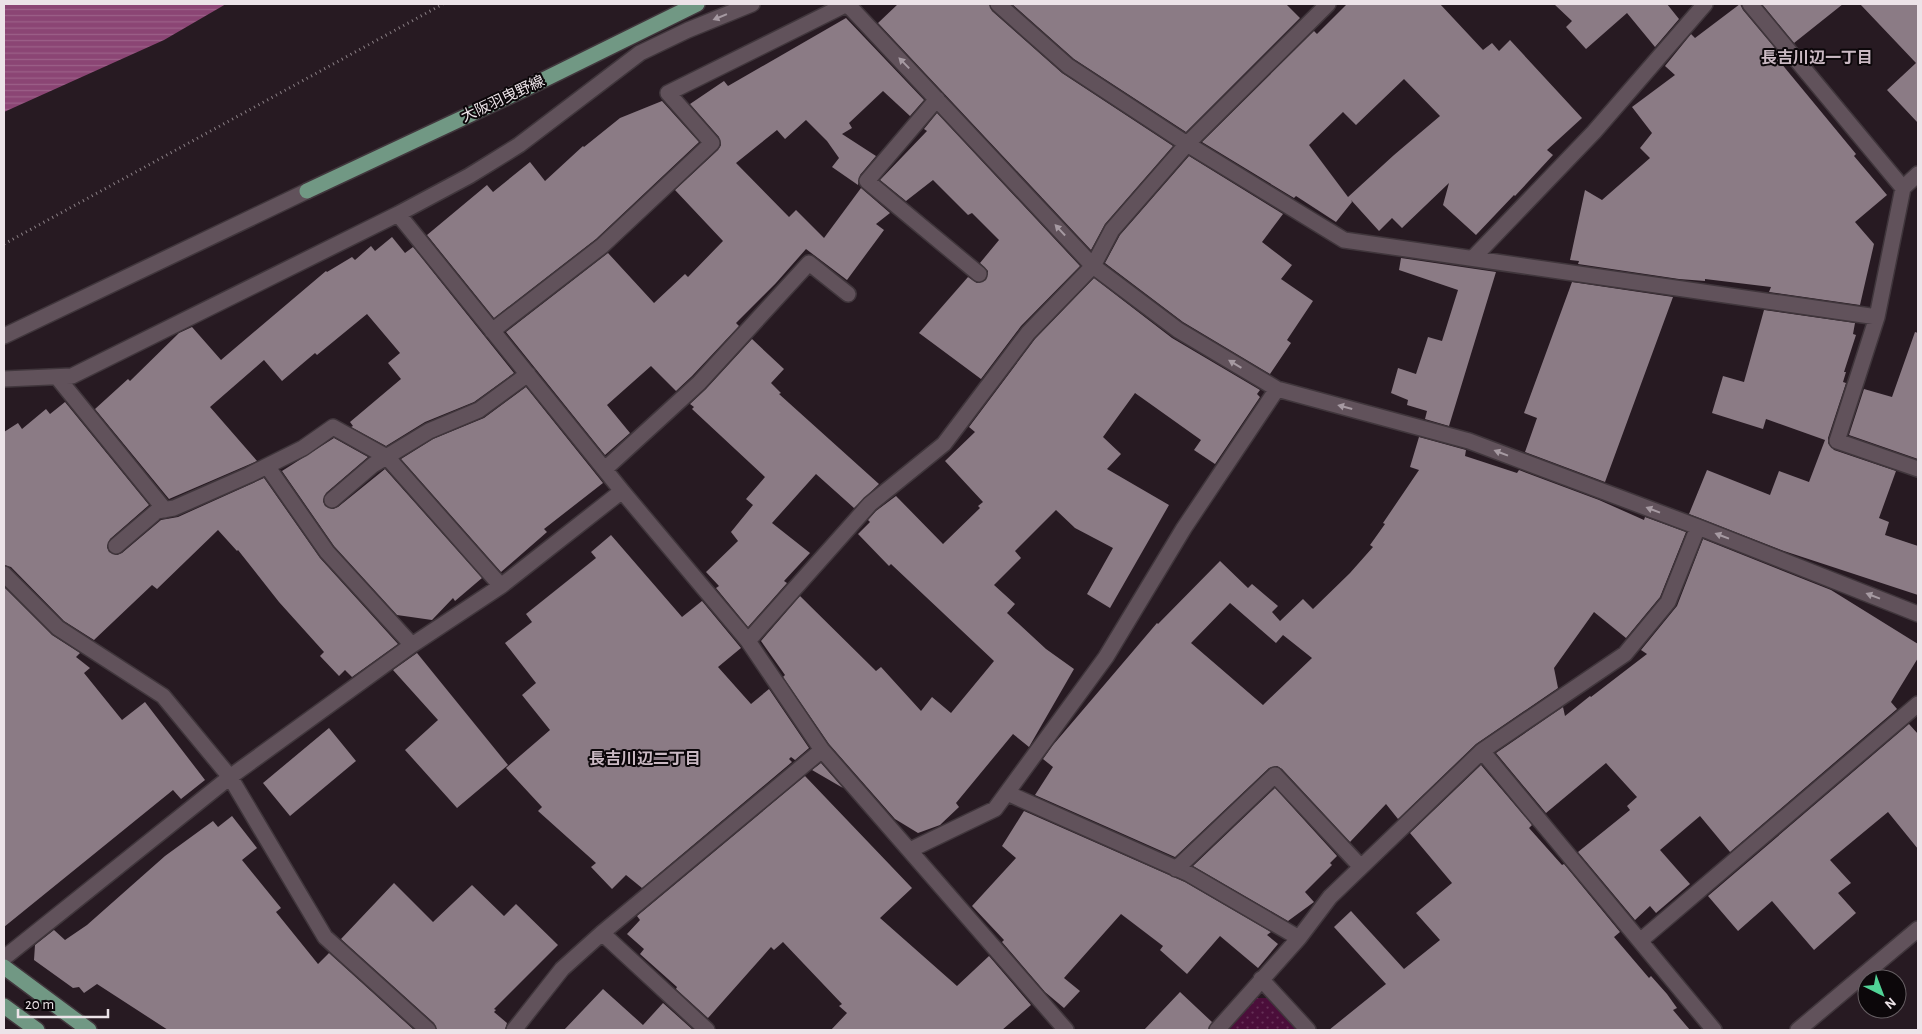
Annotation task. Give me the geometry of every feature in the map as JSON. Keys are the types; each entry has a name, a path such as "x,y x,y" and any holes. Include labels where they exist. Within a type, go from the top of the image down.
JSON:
{"main road":[{"name":"大阪羽曳野線","path":"307,191 533,85 697,4"},
{"path":"4,967 89,1030"},
{"path":"4,1006 37,1030"}],"street":[{"path":"688,30 703,4"},
{"path":"4,379 72,376 398,214 469,176 519,145 640,53 688,30 752,4"},
{"path":"492,331 602,246 712,144 668,93 844,4 851,8 1093,266 1178,330 1277,389 1469,441 1698,527 1918,614"},
{"path":"998,4 1068,66 1187,144 1344,240 1877,317"},
{"path":"748,641 870,504 944,444 1028,333 1093,266 1112,230 1187,144 1328,4"},
{"path":"1473,258 1594,132 1705,4"},
{"path":"1750,4 1903,188"},
{"path":"937,99 867,181 978,274"},
{"path":"1918,174 1903,188 1877,317 1836,441 1918,469"},
{"path":"4,336 307,191"},
{"path":"398,214 622,491 748,641 822,750 1066,1030"},
{"path":"605,469 699,383 809,262 848,294"},
{"path":"332,500 373,465 429,431 479,410 528,374"},
{"path":"57,377 165,510"},
{"path":"910,850 995,809 1106,657 1184,528 1277,389"},
{"path":"116,546 156,512 174,508 267,466 303,448 333,427 387,457 501,586"},
{"path":"267,466 328,552 412,646"},
{"path":"4,958 230,777 412,646 501,586 622,491"},
{"path":"1216,1030 1299,938 1330,897 1482,751 1625,654 1668,602 1698,527"},
{"path":"4,574 58,628 163,696 230,777 325,937 428,1030"},
{"path":"1640,941 1918,704"},
{"path":"514,1030 562,969 602,933 822,750"},
{"path":"1482,751 1714,1030"},
{"path":"1176,869 1275,775 1361,867"},
{"path":"1007,793 1189,874 1299,938"},
{"path":"1798,1030 1918,929"},
{"path":"602,933 708,1030"},
{"path":"1261,979 1308,1030"}],"path":[{"path":"4,244 443,4"}],"shaded area":[{"path":"4,4 226,4 164,40 4,112"},
{"path":"1256,998 1268,998 1298,1030 1229,1030"}],"building":[{"path":"898,4 989,4 992,11 1062,73 1173,146 1105,224 1091,250 878,23"},
{"path":"1012,4 1286,4 1300,18 1186,132 1074,59"},
{"path":"1347,4 1440,4 1483,50 1492,43 1499,51 1510,40 1582,118 1547,150 1553,155 1476,235 1443,205 1449,183 1402,228 1392,218 1379,231 1351,200 1352,202 1336,222 1296,196 1294,198 1202,142 1314,31 1317,34","holes":["1404,79 1440,116 1348,197 1309,145 1343,112 1356,125"]},
{"path":"1554,4 1667,4 1679,19 1655,47 1627,13 1586,49 1566,27 1572,21"},
{"path":"1740,4 1780,54 1776,57 1856,154 1854,156 1887,195 1855,222 1874,244 1860,305 1769,292 1771,287 1705,279 1705,281 1679,279 1578,264 1579,261 1570,260 1585,190 1602,200 1650,158 1640,148 1652,133 1632,107 1675,75 1665,66 1691,34 1695,38"},
{"path":"1762,4 1843,4 1794,43"},
{"path":"1860,4 1918,4 1918,123 1887,90 1916,63"},
{"path":"846,18 924,100 910,116 883,91 849,123 852,128 842,134 876,156 860,175 858,185 832,167 839,158 827,141 806,120 785,139 777,130 736,163 789,217 796,210 824,238 861,188 890,213 876,224 884,230 847,280 806,249 776,283 736,323 739,326 676,391 651,366 607,405 630,433 605,455 506,332 608,253 654,303 685,274 688,277 723,241 675,190 721,145 719,137 690,104 724,81 728,86"},
{"path":"662,101 699,142 596,239 494,318 427,235 487,185 493,192 530,162 545,181 583,146 620,118"},
{"path":"937,113 1080,266 1021,326 981,379 919,333 968,277 977,283 986,280 988,271 980,263 999,240 972,213 968,215 933,180 906,201 880,180 927,131 924,129"},
{"path":"1189,156 1283,214 1262,242 1292,265 1281,279 1313,301 1287,340 1291,343 1270,374 1183,322 1105,263 1120,235"},
{"path":"392,237 405,253 413,247 514,373 474,402 425,422 386,446 351,427 353,426 350,422 401,379 388,363 400,353 367,314 317,355 315,353 282,381 264,360 210,407 257,461 169,499 95,409 128,379 130,381 179,333 192,327 221,360 326,271 352,257 355,260 371,246 375,251"},
{"path":"1401,258 1496,272 1449,426 1425,419 1427,411 1407,405 1408,400 1391,393 1398,368 1416,374 1428,337 1442,341 1458,290 1399,270"},
{"path":"1094,278 1172,338 1260,390 1257,394 1260,397 1215,464 1194,450 1201,440 1135,393 1103,437 1121,454 1107,469 1169,505 1110,608 1087,594 1113,548 1075,528 1056,510 1015,551 1021,558 994,585 1015,604 1007,613 1046,649 1074,669 1029,747 1013,734 956,803 959,807 940,825 918,833 895,819 829,744 761,641 800,596 876,671 881,667 921,711 932,697 951,713 994,661 891,564 889,566 858,534 870,522 868,520 876,511 896,496 943,544 980,508 978,506 983,502 945,461 975,432 969,427 1035,339"},
{"path":"1572,282 1673,297 1605,482 1525,452 1537,418 1524,413"},
{"path":"1764,310 1855,323 1853,334 1856,335 1844,372 1846,372 1843,382 1846,383 1828,443 1834,450 1896,471 1879,518 1889,522 1885,535 1918,546 1918,595 1784,551 1689,514 1707,470 1770,495 1779,471 1809,482 1825,440 1766,419 1763,429 1712,413 1723,376 1744,382"},
{"path":"1915,332 1918,333 1918,459 1849,435 1864,389 1892,397"},
{"path":"752,339 784,369 771,383 781,393 779,394 879,484 854,508 816,474 772,523 810,553 784,581 787,583 748,627 716,588 719,586 706,572 738,541 731,532 753,505 746,499 765,477 692,409 694,407 690,404"},
{"path":"526,387 603,483 544,529 547,532 501,572 401,459 433,439 484,418"},
{"path":"65,402 149,505 110,539 107,547 109,552 117,555 122,553 161,520 178,517 264,478 320,558 398,644 352,677 345,670 339,676 320,656 324,652 279,602 238,550 218,530 157,589 152,585 94,640 64,621 11,567 4,565 4,432 18,423 22,429 46,409 50,414"},
{"path":"1419,437 1466,450 1465,456 1517,473 1519,470 1599,500 1644,520 1645,517 1686,532 1660,597 1626,638 1594,612 1554,668 1558,688 1476,744 1398,819 1386,804 1350,842 1282,769 1277,766 1269,768 1175,857 1035,795 1053,767 1043,759 1053,745 1157,623 1220,561 1248,588 1252,584 1278,606 1272,612 1280,621 1303,599 1313,609 1350,573 1373,547 1370,545 1385,524 1383,523 1419,470 1410,467","holes":["1230,603 1276,643 1283,635 1312,658 1263,705 1191,643"]},
{"path":"334,438 368,457 326,493 323,501 325,506 333,509 338,507 385,469 482,578 455,601 453,598 432,620 397,615 334,546 282,471"},
{"path":"611,535 682,617 702,601 741,648 718,667 751,704 769,689 809,748 795,760 791,757 789,759 792,762 642,888 626,875 612,889 591,867 596,863 538,811 542,807 506,768 550,730 522,695 536,683 505,643 532,622 526,614 596,558 591,552"},
{"path":"1703,539 1831,590 1918,644 1918,658 1891,702 1897,709 1730,852 1700,816 1660,850 1690,884 1656,913 1650,906 1635,920 1578,852 1630,810 1627,806 1637,797 1606,763 1546,813 1496,753 1563,707 1565,716 1647,654 1641,650 1677,606"},
{"path":"4,587 52,635 80,653 76,657 90,668 84,673 122,720 145,702 205,780 181,799 173,790 4,927"},
{"path":"417,653 508,765 457,808 405,750 438,720 393,670"},
{"path":"1909,724 1918,734 1918,849 1888,812 1830,860 1851,883 1838,893 1856,913 1814,950 1772,901 1738,931 1708,896"},
{"path":"329,728 356,761 290,816 263,783"},
{"path":"821,763 843,788 812,770"},
{"path":"1481,765 1532,825 1529,828 1562,865 1564,864 1620,932 1614,937 1649,978 1651,976 1667,994 1677,1008 1673,1010 1690,1030 1329,1030 1386,984 1334,927 1351,911 1404,969 1440,940 1416,913 1452,883 1410,833"},
{"path":"805,776 912,888 880,918 957,986 989,956 1031,1005 1002,1030 831,1030 847,1013 839,1006 842,1004 783,942 774,950 771,947 708,1018 640,954 644,949 627,934 640,920 637,916"},
{"path":"1275,788 1337,856 1330,863 1332,865 1305,892 1314,902 1288,921 1193,866"},
{"path":"1024,811 1185,882 1271,932 1267,935 1278,944 1258,968 1220,936 1187,974 1160,950 1163,946 1121,914 1064,978 1080,991 1064,1008 1045,992 1002,942 1004,940 972,906 1016,858 1002,846"},
{"path":"232,816 257,848 242,860 281,908 276,912 318,964 329,953 414,1030 168,1030 97,984 84,993 79,987 73,988 34,960 35,945 54,930 65,940 87,925 165,856 213,821 218,827"},
{"path":"394,883 433,922 472,885 504,916 516,904 558,945 494,1009 496,1010 494,1012 507,1023 505,1030 437,1030 434,1023 341,939"},
{"path":"603,989 643,1025 663,1003 693,1030 564,1030"},
{"path":"1180,992 1212,1022 1208,1030 1144,1030"}],"district":[{"name":"長吉川辺一丁目","path":"1817,58"},
{"name":"長吉川辺二丁目","path":"645,759"}]}
